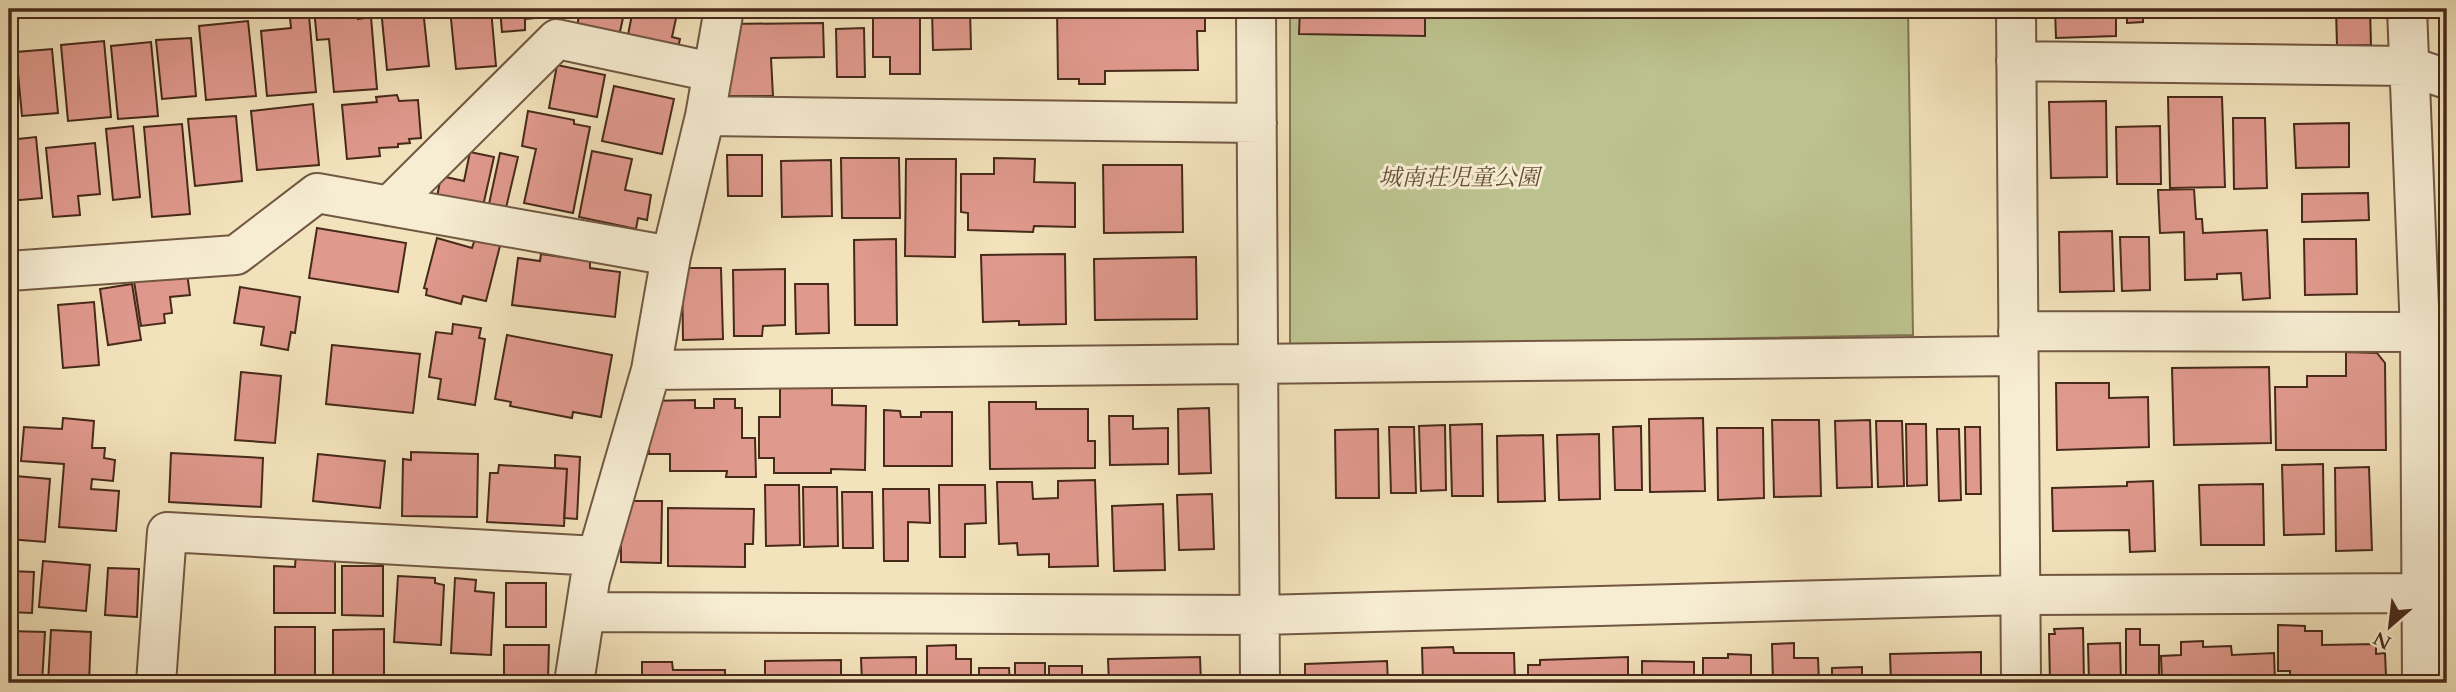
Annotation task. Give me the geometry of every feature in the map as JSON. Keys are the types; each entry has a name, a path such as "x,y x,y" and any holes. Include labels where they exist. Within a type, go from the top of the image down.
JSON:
{"street":[{"path":"574,683 590,580 651,370 671,256 705,116 723,9"},
{"path":"1256,9 1260,683"},
{"path":"2016,9 2021,683"},
{"path":"2407,9 2420,332 2422,683"},
{"path":"389,206 557,39 712,72"},
{"path":"2016,61 2408,66 2447,79"},
{"path":"705,116 1257,123"},
{"path":"9,271 236,255 317,193 671,256"},
{"path":"651,370 1257,363 2420,332"},
{"path":"156,683 167,532 597,556"},
{"path":"585,612 1259,615 2020,596 2423,593"}],"green space":[{"name":"城南荘児童公園","path":"1290,9 1908,9 1913,335 1290,347"}],"building":[{"path":"314,9 356,9 358,19 371,17 377,89 334,92 329,39 317,40"},
{"path":"381,9 423,9 429,66 387,70"},
{"path":"450,9 491,9 496,66 456,69"},
{"path":"500,9 544,9 545,17 525,19 525,30 502,32"},
{"path":"580,9 625,9 619,36 577,27"},
{"path":"633,9 678,9 672,37 680,39 678,48 652,49 654,40 628,35"},
{"path":"873,9 920,9 920,74 890,74 890,57 873,57"},
{"path":"932,9 970,9 971,49 933,50"},
{"path":"1057,9 1205,9 1205,31 1197,31 1198,70 1105,71 1105,84 1079,84 1079,79 1058,79"},
{"path":"1300,9 1425,9 1425,36 1299,34"},
{"path":"2055,9 2116,9 2116,36 2056,38"},
{"path":"2127,9 2157,10 2143,10 2143,22 2127,23"},
{"path":"2163,9 2230,9 2231,14 2163,15"},
{"path":"2336,9 2370,9 2371,45 2337,46"},
{"path":"2430,9 2447,9 2447,37 2441,35 2445,20 2431,16"},
{"path":"309,16 316,92 267,96 261,31 291,28 290,18"},
{"path":"248,21 256,96 206,100 199,26"},
{"path":"823,23 824,57 771,58 773,96 729,96 728,24"},
{"path":"864,28 865,77 837,77 836,29"},
{"path":"191,38 196,96 162,99 156,40"},
{"path":"104,41 111,117 68,121 61,45"},
{"path":"151,42 158,116 118,119 111,46"},
{"path":"52,49 58,113 22,116 16,52"},
{"path":"9,65 14,115 9,115"},
{"path":"557,65 605,75 597,117 549,108"},
{"path":"614,86 674,99 662,154 602,141"},
{"path":"397,95 399,101 418,100 421,138 409,139 410,143 398,144 398,147 379,148 380,156 347,159 342,105 377,102 376,97"},
{"path":"2168,97 2222,97 2225,187 2170,188"},
{"path":"2106,101 2107,177 2051,178 2049,102"},
{"path":"313,104 319,165 257,170 251,111"},
{"path":"528,111 574,120 574,124 590,127 573,213 524,203 536,149 522,146"},
{"path":"236,116 242,181 195,186 188,119"},
{"path":"2233,118 2265,118 2267,188 2234,189"},
{"path":"2349,123 2349,167 2296,168 2294,124"},
{"path":"182,124 190,214 152,217 144,127"},
{"path":"133,126 140,197 113,200 106,129"},
{"path":"2160,126 2161,184 2117,184 2116,127"},
{"path":"36,137 42,198 9,201 9,140"},
{"path":"95,143 100,194 78,196 80,215 53,217 46,148"},
{"path":"592,151 632,159 625,190 651,195 647,220 638,218 636,229 579,217"},
{"path":"470,152 494,157 483,206 437,197 441,176 464,181"},
{"path":"500,153 518,157 506,208 489,204"},
{"path":"727,155 762,155 762,196 728,196"},
{"path":"841,158 899,158 900,218 842,218"},
{"path":"994,158 1035,159 1034,182 1075,183 1075,227 1034,226 1033,232 968,230 968,213 961,212 961,174 994,174"},
{"path":"906,159 956,159 955,257 905,256"},
{"path":"831,160 832,216 782,217 781,161"},
{"path":"1103,165 1182,165 1183,232 1104,233"},
{"path":"2194,189 2196,219 2202,219 2203,233 2267,230 2270,298 2243,300 2241,273 2217,274 2217,279 2185,280 2184,232 2160,233 2158,190"},
{"path":"2368,193 2369,220 2302,222 2302,194"},
{"path":"317,228 406,243 398,292 309,278"},
{"path":"2112,231 2114,291 2060,292 2059,232"},
{"path":"476,236 501,242 486,301 463,296 461,304 426,295 427,289 424,288 437,238 472,248"},
{"path":"2120,237 2149,237 2150,290 2122,291"},
{"path":"896,239 897,325 855,325 854,240"},
{"path":"2304,239 2356,239 2357,294 2305,295"},
{"path":"541,254 590,261 590,268 620,272 615,317 512,305 518,258 540,261"},
{"path":"1065,254 1066,324 1019,325 1019,321 983,322 981,255"},
{"path":"1196,257 1197,319 1095,320 1094,259"},
{"path":"682,268 721,268 723,339 683,340"},
{"path":"785,269 785,325 763,326 762,336 734,336 733,270"},
{"path":"187,273 190,295 170,297 172,313 164,314 165,323 141,326 134,281"},
{"path":"132,284 141,340 108,345 100,289"},
{"path":"795,284 828,284 829,333 796,334"},
{"path":"240,287 300,297 295,333 291,332 288,350 261,345 264,327 234,323"},
{"path":"94,302 99,365 63,368 58,305"},
{"path":"453,324 481,328 479,338 485,339 475,405 438,399 441,379 429,377 436,332 452,334"},
{"path":"507,335 612,355 601,417 573,412 572,418 510,406 511,402 495,399"},
{"path":"332,345 420,354 413,413 326,404"},
{"path":"2346,352 2377,353 2385,363 2386,450 2276,450 2275,387 2307,387 2307,376 2346,376"},
{"path":"2269,367 2271,443 2174,445 2172,368"},
{"path":"241,372 281,376 275,443 235,440"},
{"path":"780,383 832,384 832,405 866,406 865,470 831,469 831,473 774,473 774,458 759,458 759,417 780,417"},
{"path":"2056,383 2109,383 2109,398 2148,397 2149,447 2057,450"},
{"path":"714,399 735,399 735,408 742,408 742,438 755,438 756,477 726,477 727,471 670,471 670,454 649,454 648,401 695,400 695,408 714,408"},
{"path":"989,402 1036,402 1036,409 1088,409 1088,441 1095,441 1095,468 990,469"},
{"path":"1209,408 1211,473 1179,474 1178,409"},
{"path":"884,410 900,411 901,417 921,417 921,412 952,412 952,466 884,466"},
{"path":"1109,416 1133,416 1133,429 1168,428 1168,464 1110,465"},
{"path":"63,418 94,421 92,448 105,448 104,458 115,460 113,481 92,479 91,489 119,491 116,531 59,527 64,464 21,461 24,427 62,429"},
{"path":"1703,418 1705,491 1650,492 1649,419"},
{"path":"1772,420 1819,420 1821,496 1774,497"},
{"path":"1870,420 1872,487 1837,488 1835,421"},
{"path":"1876,421 1902,421 1904,486 1878,487"},
{"path":"1482,424 1483,496 1452,496 1450,425"},
{"path":"1906,424 1926,424 1927,485 1907,486"},
{"path":"1445,425 1446,490 1421,491 1419,426"},
{"path":"1641,426 1642,490 1615,490 1613,427"},
{"path":"1389,427 1414,427 1416,493 1391,493"},
{"path":"1965,427 1980,427 1981,494 1966,494"},
{"path":"1717,428 1763,428 1764,498 1718,500"},
{"path":"1378,429 1379,498 1336,498 1335,430"},
{"path":"1937,429 1959,429 1961,500 1939,501"},
{"path":"1599,434 1600,499 1559,500 1557,435"},
{"path":"1543,435 1545,501 1498,502 1497,436"},
{"path":"411,452 478,454 477,517 402,516 403,459 411,460"},
{"path":"171,453 263,458 261,507 169,502"},
{"path":"318,454 385,461 380,508 313,501"},
{"path":"555,455 580,457 577,519 564,518 567,469 555,468"},
{"path":"2323,464 2324,534 2284,535 2282,465"},
{"path":"499,465 567,469 564,526 487,522 490,473 498,473"},
{"path":"2369,467 2372,550 2336,551 2335,468"},
{"path":"15,476 50,479 45,542 9,539 9,486 14,486"},
{"path":"1095,480 1098,566 1049,567 1049,554 1018,555 1017,543 999,544 997,482 1032,482 1033,499 1058,498 1058,481"},
{"path":"2153,481 2155,551 2130,552 2129,530 2053,531 2052,488 2127,486 2127,482"},
{"path":"2263,484 2264,545 2201,545 2199,485"},
{"path":"765,485 799,485 800,545 766,546"},
{"path":"939,485 985,485 986,523 965,524 965,557 940,557"},
{"path":"803,487 837,487 838,546 804,547"},
{"path":"883,489 929,489 930,523 908,522 908,561 884,561"},
{"path":"842,492 872,492 873,548 843,548"},
{"path":"1212,494 1214,549 1179,550 1177,495"},
{"path":"621,501 662,501 661,563 621,562"},
{"path":"1163,504 1165,570 1114,571 1112,506"},
{"path":"668,508 754,509 753,544 745,544 745,567 668,566"},
{"path":"296,553 335,553 335,613 274,613 274,566 295,567"},
{"path":"43,561 90,565 86,611 39,607"},
{"path":"342,566 383,566 383,616 342,615"},
{"path":"108,568 139,569 137,617 105,615"},
{"path":"9,571 34,572 32,613 9,612"},
{"path":"398,576 435,578 435,583 444,585 441,645 394,642"},
{"path":"455,578 476,580 475,591 494,593 491,655 451,653"},
{"path":"506,583 546,583 546,627 506,627"},
{"path":"2278,625 2305,626 2305,631 2322,631 2322,645 2376,644 2376,654 2385,653 2386,676 2374,676 2374,683 2290,683 2290,671 2278,671"},
{"path":"275,627 315,627 315,680 275,680"},
{"path":"2083,628 2084,683 2050,683 2049,634 2055,634 2054,629"},
{"path":"384,629 384,683 333,683 333,630"},
{"path":"2126,629 2140,629 2140,645 2159,645 2159,683 2126,683"},
{"path":"51,630 91,632 89,683 48,683"},
{"path":"9,631 45,632 42,683 9,682"},
{"path":"2203,641 2203,647 2231,646 2232,655 2274,653 2275,683 2162,683 2161,656 2181,655 2181,642"},
{"path":"1794,643 1794,658 1818,658 1819,683 1773,683 1772,644"},
{"path":"2120,643 2121,683 2089,683 2088,644"},
{"path":"504,645 549,645 548,679 504,679"},
{"path":"956,645 956,659 971,659 971,683 927,683 927,646"},
{"path":"1453,647 1454,653 1514,653 1515,683 1423,683 1422,648"},
{"path":"1981,652 1981,683 1891,683 1890,654"},
{"path":"1728,654 1751,655 1751,683 1703,683 1703,658 1728,658"},
{"path":"916,657 916,683 862,683 861,658"},
{"path":"1200,657 1201,683 1109,683 1108,659"},
{"path":"1628,657 1628,683 1528,683 1528,665 1540,665 1540,660"},
{"path":"841,660 841,683 765,683 765,661"},
{"path":"1387,661 1388,683 1305,683 1305,664"},
{"path":"1642,661 1694,662 1694,683 1642,683"},
{"path":"642,662 672,662 673,670 725,670 725,683 642,683"},
{"path":"1015,663 1045,663 1045,683 1015,683"},
{"path":"1049,666 1082,666 1082,683 1049,683"},
{"path":"1862,667 1862,683 1832,683 1832,668"},
{"path":"979,668 1009,668 1010,683 979,683"}]}
